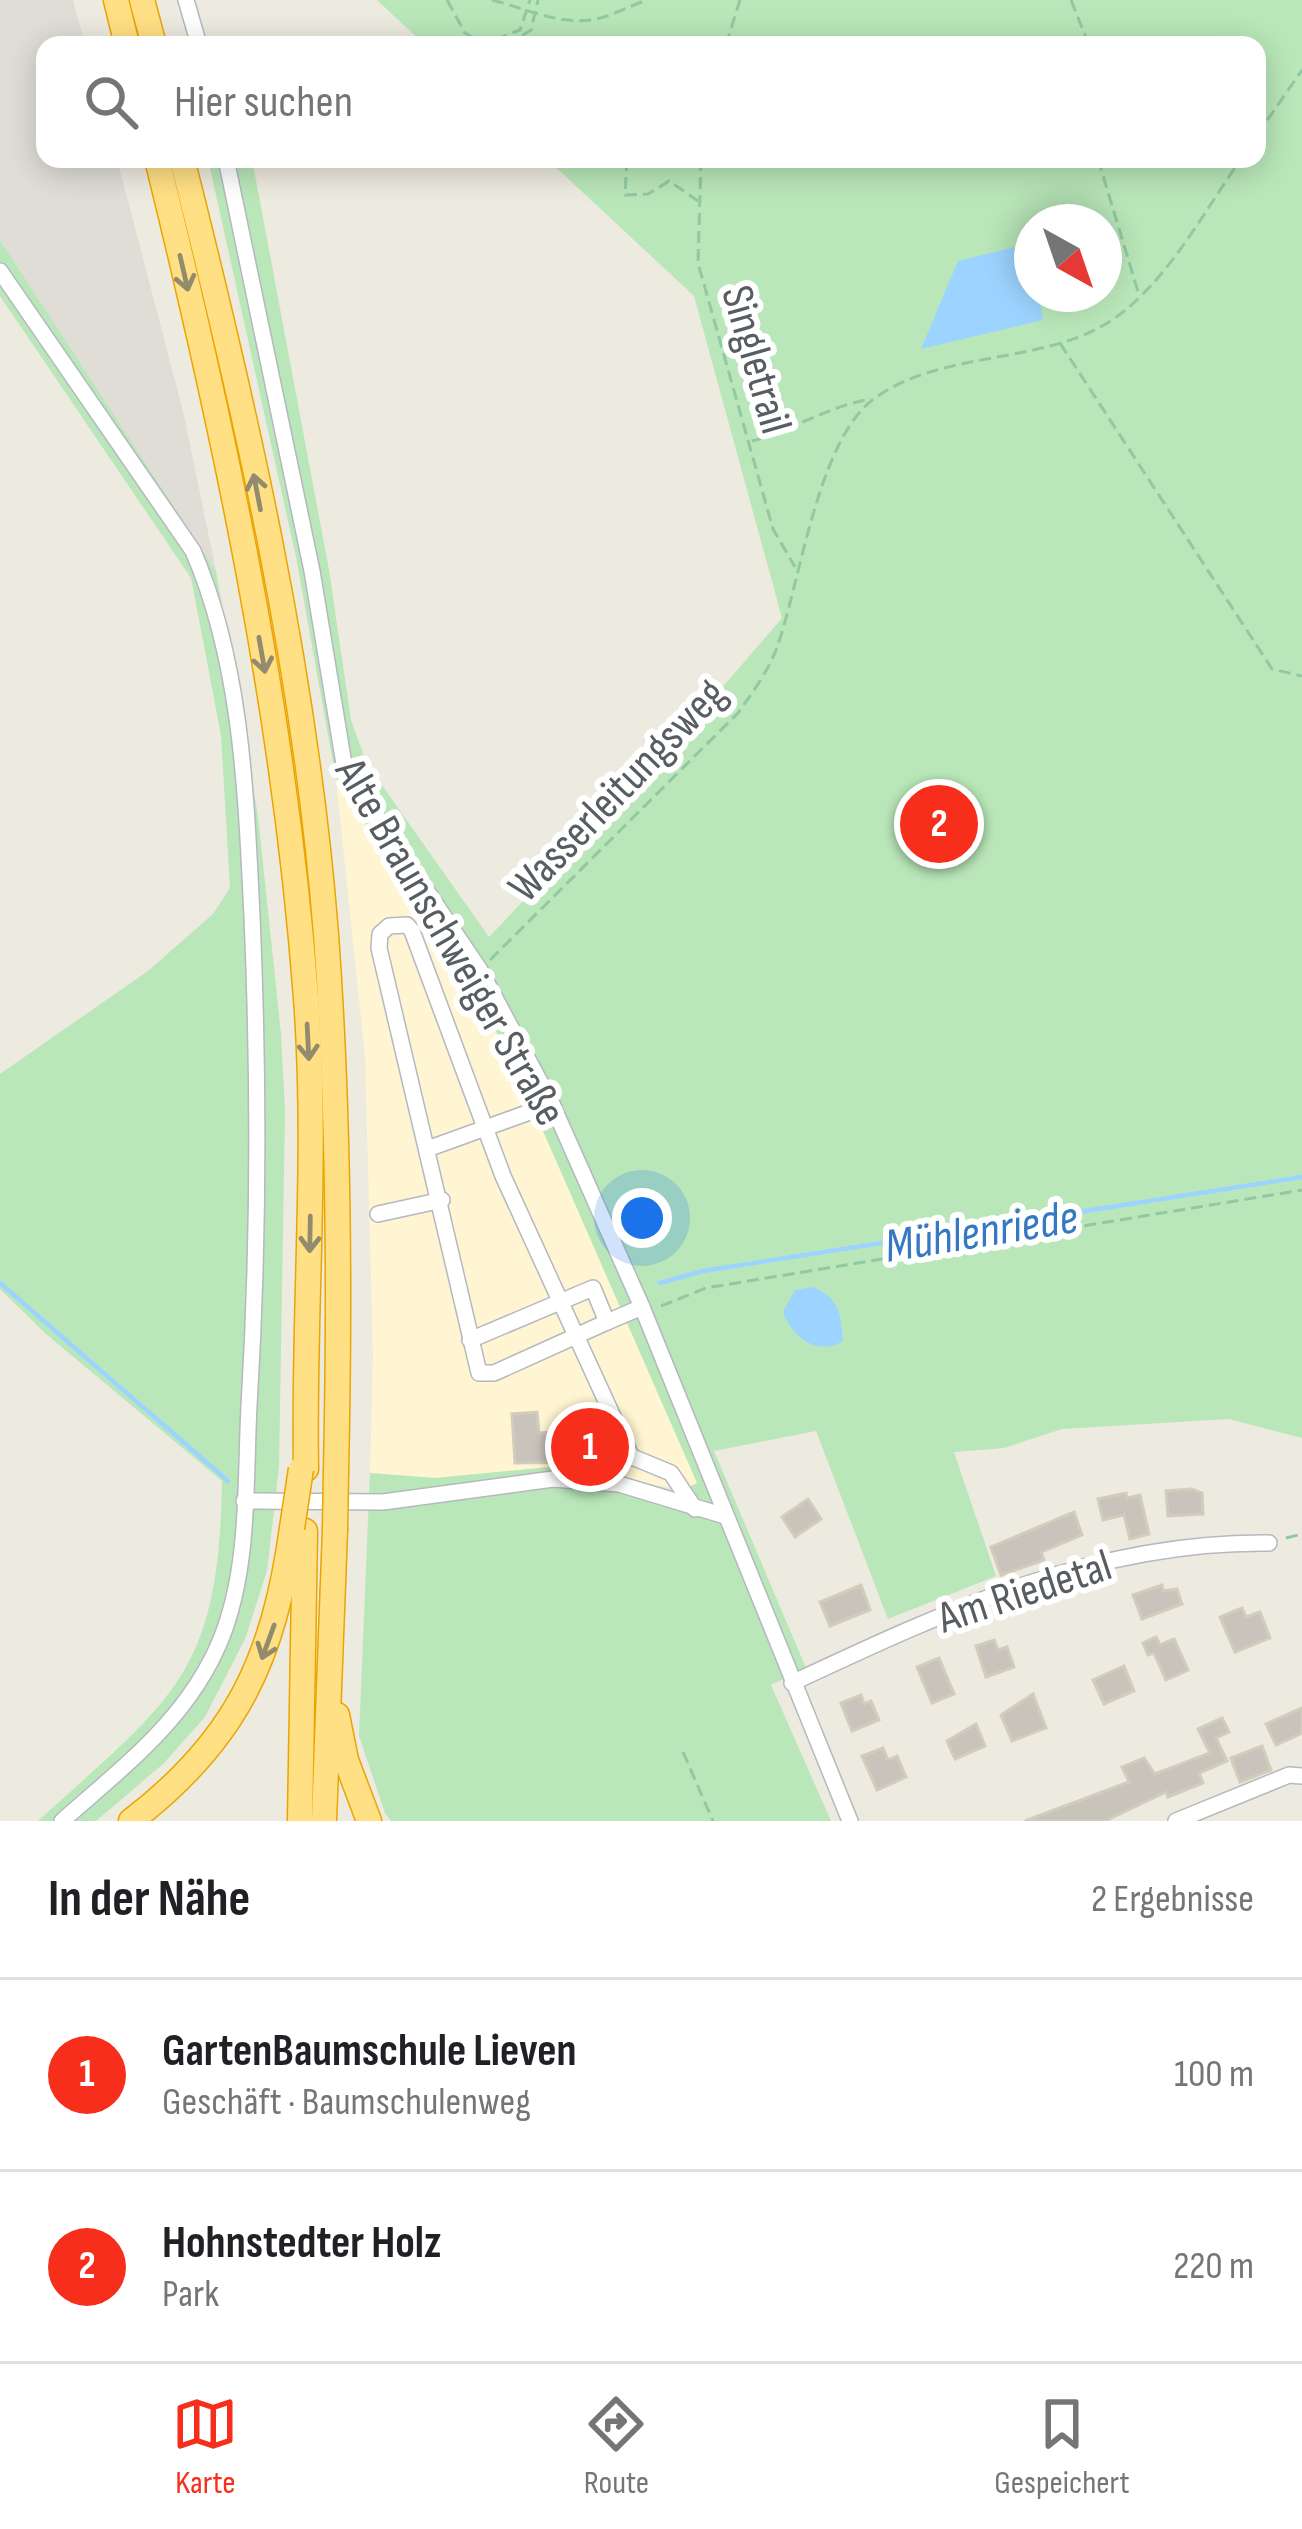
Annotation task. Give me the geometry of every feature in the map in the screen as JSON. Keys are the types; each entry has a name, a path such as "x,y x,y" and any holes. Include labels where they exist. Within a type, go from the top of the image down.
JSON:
{"highway":[{"path":"116,0 126,36"},
{"path":"142,0 152,36"},
{"path":"159,168 247,572 288,820 312,1117 299,1528 300,1821"},
{"path":"184,168 267,544 317,856 329,1001 336,1471 324,1821"},
{"path":"130,1821 193,1769 241,1704 278,1615 299,1528"},
{"path":"327,1664 346,1760 369,1821"}],"street":[{"path":"186,0 196,36"},
{"name":"Alte Braunschweiger Straße","path":"228,168 312,571 341,760 480,970 552,1104 643,1311 850,1821"},
{"path":"0,271 193,551 207,582 245,769 254,965 260,1218 237,1583 210,1662 163,1730 62,1821"},
{"path":"632,1458 574,1336 503,1176 412,932 407,925 389,926 380,934 379,948 430,1148 479,1372 494,1373 574,1336 607,1322 643,1311"},
{"path":"430,1148 552,1104"},
{"path":"378,1214 442,1200"},
{"path":"470,1340 559,1298 593,1288 607,1322"},
{"path":"608,1447 671,1473 695,1509"},
{"path":"244,1501 369,1502 553,1478 619,1484 725,1516"},
{"name":"Am Riedetal","path":"792,1683 944,1612 1034,1578 1099,1560 1221,1543 1268,1543"},
{"path":"1176,1821 1289,1774 1302,1776"}],"path":[{"path":"446,0 470,36"},
{"path":"492,0 529,13 594,20 646,0"},
{"path":"521,36 531,30 530,0"},
{"path":"504,36 520,30 538,0"},
{"path":"729,36 740,0"},
{"path":"1071,0 1085,36"},
{"path":"1266,122 1302,70"},
{"path":"627,168 625,196 648,194 668,181 698,201"},
{"name":"Singletrail","path":"700,168 698,263 752,441 773,529 796,569"},
{"path":"1102,168 1140,298"},
{"path":"752,441 789,431 839,404 873,399 913,379 1059,342 1106,323 1140,298 1234,168"},
{"path":"1059,342 1272,669 1302,676"},
{"name":"Wasserleitungsweg","path":"480,970 738,713 776,650 796,569 835,461 852,425 873,399"},
{"path":"643,1311 706,1288 1302,1190"},
{"path":"1268,1543 1302,1534"},
{"path":"683,1752 713,1821"}],"shaded area":[{"path":"0,0 73,0 83,36 36,36 36,168 119,168 183,411 216,571 0,240"},
{"path":"336,779 465,976 512,1060 698,1484 687,1490 550,1467 435,1478 370,1473 373,1354 365,1057"}],"green space":[{"path":"377,0 1302,0 1302,1438 1229,1419 1062,1429 1004,1448 954,1452 996,1576 888,1619 816,1431 714,1451 806,1668 771,1685 831,1821 391,1821 359,1736 370,1473 435,1478 550,1467 616,1474 678,1492 697,1483 512,1060 465,976 336,779 296,557 210,168 254,168 329,570 351,720 367,764 489,937 676,741 782,618 694,296 557,168 1266,168 1266,36 415,36"},
{"path":"0,240 216,571 258,816 281,1034 285,1111 279,1467 267,1571 245,1639 205,1717 163,1764 96,1821 38,1821 155,1711 180,1678 198,1642 211,1599 222,1481 46,1334 0,1289 0,1074 148,971 213,914 230,888 221,735 191,578 0,296"}],"water":[{"path":"1014,247 1014,312 1042,312 1043,320 921,349 958,261"},
{"path":"813,1287 829,1296 837,1308 843,1341 824,1347 807,1342 783,1312 795,1290"}],"building":[{"path":"537,1412 539,1433 598,1429 600,1462 515,1463 512,1414"},
{"path":"1166,1491 1202,1493 1203,1514 1168,1516"},
{"path":"1126,1493 1127,1498 1140,1495 1149,1534 1130,1539 1124,1515 1103,1520 1098,1499"},
{"path":"808,1499 821,1519 795,1537 782,1517"},
{"path":"1074,1512 1082,1535 1041,1552 1044,1560 1001,1575 991,1547"},
{"path":"861,1585 870,1610 830,1626 820,1602"},
{"path":"1162,1585 1163,1591 1177,1589 1182,1604 1142,1619 1133,1595"},
{"path":"1242,1608 1246,1617 1260,1612 1270,1638 1235,1652 1220,1617"},
{"path":"1156,1637 1160,1645 1174,1639 1188,1670 1166,1680 1154,1653 1148,1655 1143,1643"},
{"path":"994,1640 998,1650 1007,1647 1014,1667 986,1677 976,1646"},
{"path":"939,1658 954,1694 932,1703 917,1667"},
{"path":"1124,1666 1134,1691 1104,1704 1093,1680"},
{"path":"1033,1694 1046,1728 1012,1741 1001,1715"},
{"path":"861,1695 864,1704 871,1701 879,1720 852,1731 841,1703"},
{"path":"1302,1708 1302,1733 1276,1745 1266,1724"},
{"path":"1222,1718 1229,1732 1216,1738 1227,1761 1199,1773 1203,1783 1168,1797 1166,1792 1105,1821 1025,1821 1129,1782 1122,1767 1144,1758 1155,1774 1210,1753 1198,1729"},
{"path":"976,1724 985,1746 955,1759 947,1741"},
{"path":"1262,1746 1271,1770 1240,1782 1231,1758"},
{"path":"883,1748 888,1760 897,1756 906,1777 877,1790 862,1756"}],"waterway":[{"name":"Mühlenriede","path":"660,1283 703,1271 1302,1177"},
{"path":"0,1283 228,1481"}],"place":[{"name":"Hohnstedter Holz","path":"939,824"},
{"name":"GartenBaumschule Lieven","path":"590,1447"}]}
